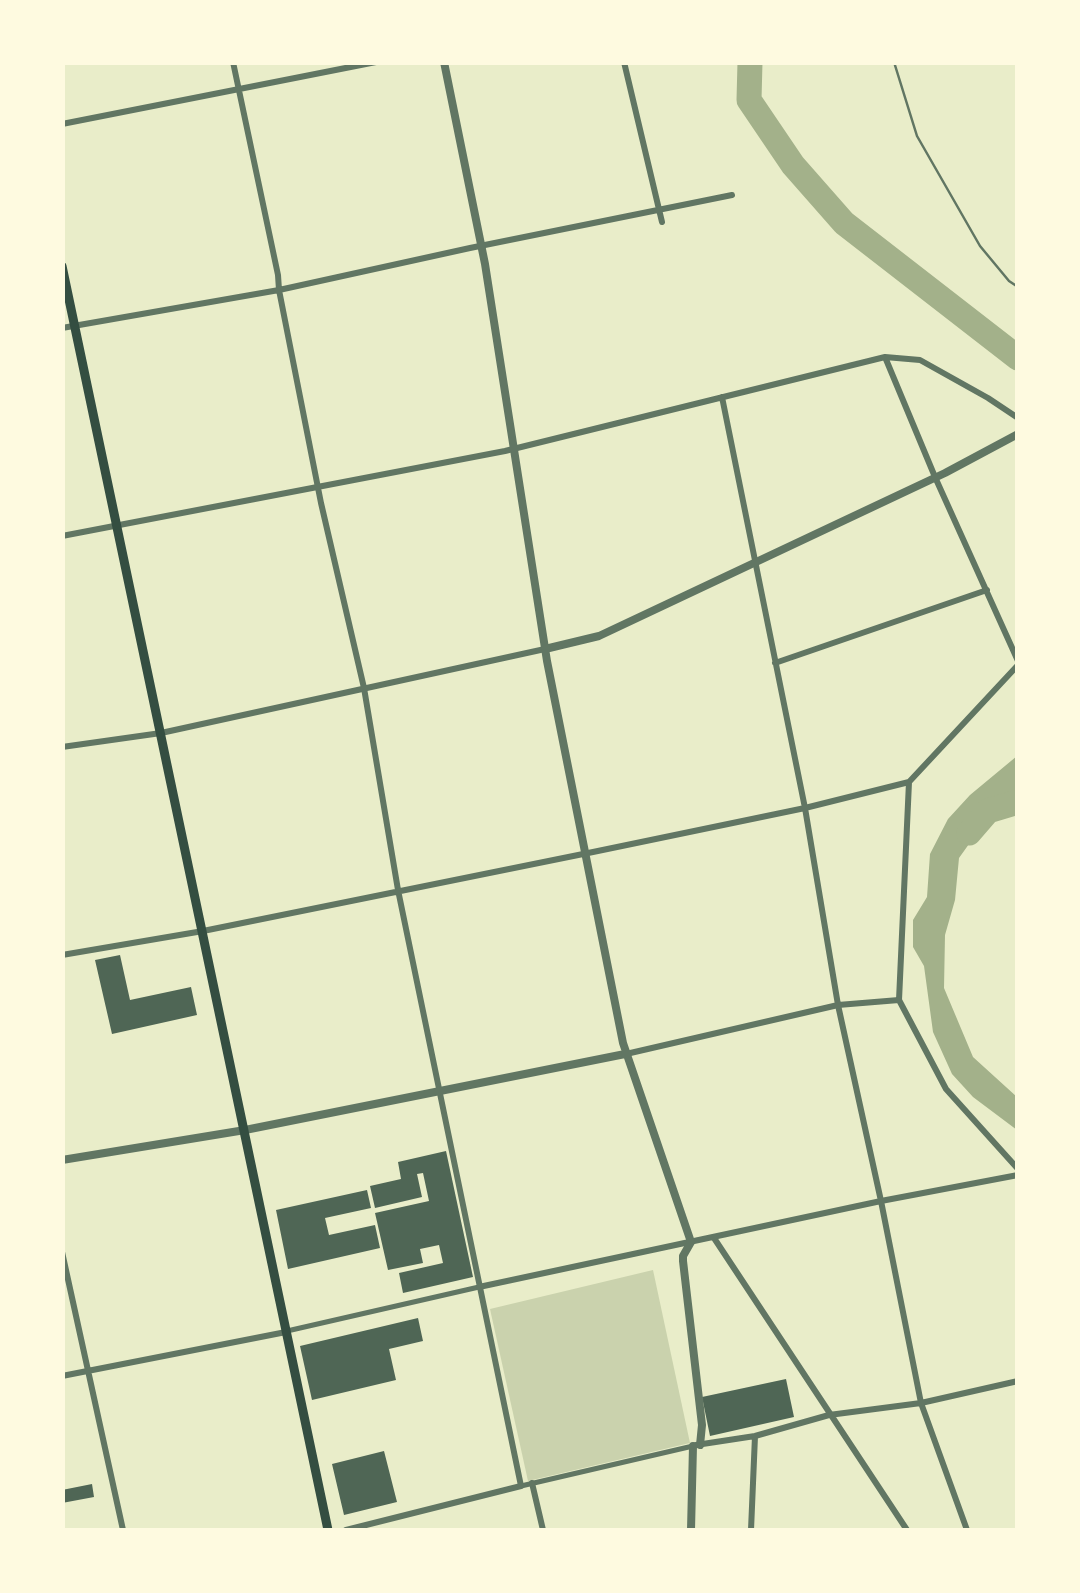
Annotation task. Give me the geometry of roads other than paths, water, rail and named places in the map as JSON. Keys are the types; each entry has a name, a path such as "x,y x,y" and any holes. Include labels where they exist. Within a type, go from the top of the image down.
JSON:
{"main road":[{"path":"62,266 328,1530"}],"street":[{"path":"233,62 318,486 364,688 398,890 521,1486"},
{"path":"62,124 376,62"},
{"path":"444,62 488,278 546,650 625,1054 691,1242 683,1262 702,1425 697,1445 692,1530"},
{"path":"624,62 662,222"},
{"path":"62,328 279,290 732,196"},
{"path":"62,536 514,448 885,357 920,360 1018,418"},
{"path":"62,954 203,931 805,808 909,782 1018,663 885,357"},
{"path":"722,396 805,808 838,1005 921,1403 967,1530"},
{"path":"62,747 161,732 599,636 1018,434"},
{"path":"775,664 987,590"},
{"path":"62,1376 288,1331 1018,1172 946,1089 899,1000 909,782"},
{"path":"62,1160 245,1130 438,1092 838,1005 899,1000"},
{"path":"714,1238 907,1530"},
{"path":"62,1252 123,1530"},
{"path":"346,1530 697,1445 755,1436 829,1415 921,1403 1018,1381"},
{"path":"751,1530 755,1436"},
{"path":"532,1484 544,1530"}],"lane":[{"path":"894,62 917,136 980,246 1018,287"}],"waterway":[{"path":"750,62 749,100 793,165 844,223 1018,358"},
{"path":"969,833 988,811 1018,802"}]}
